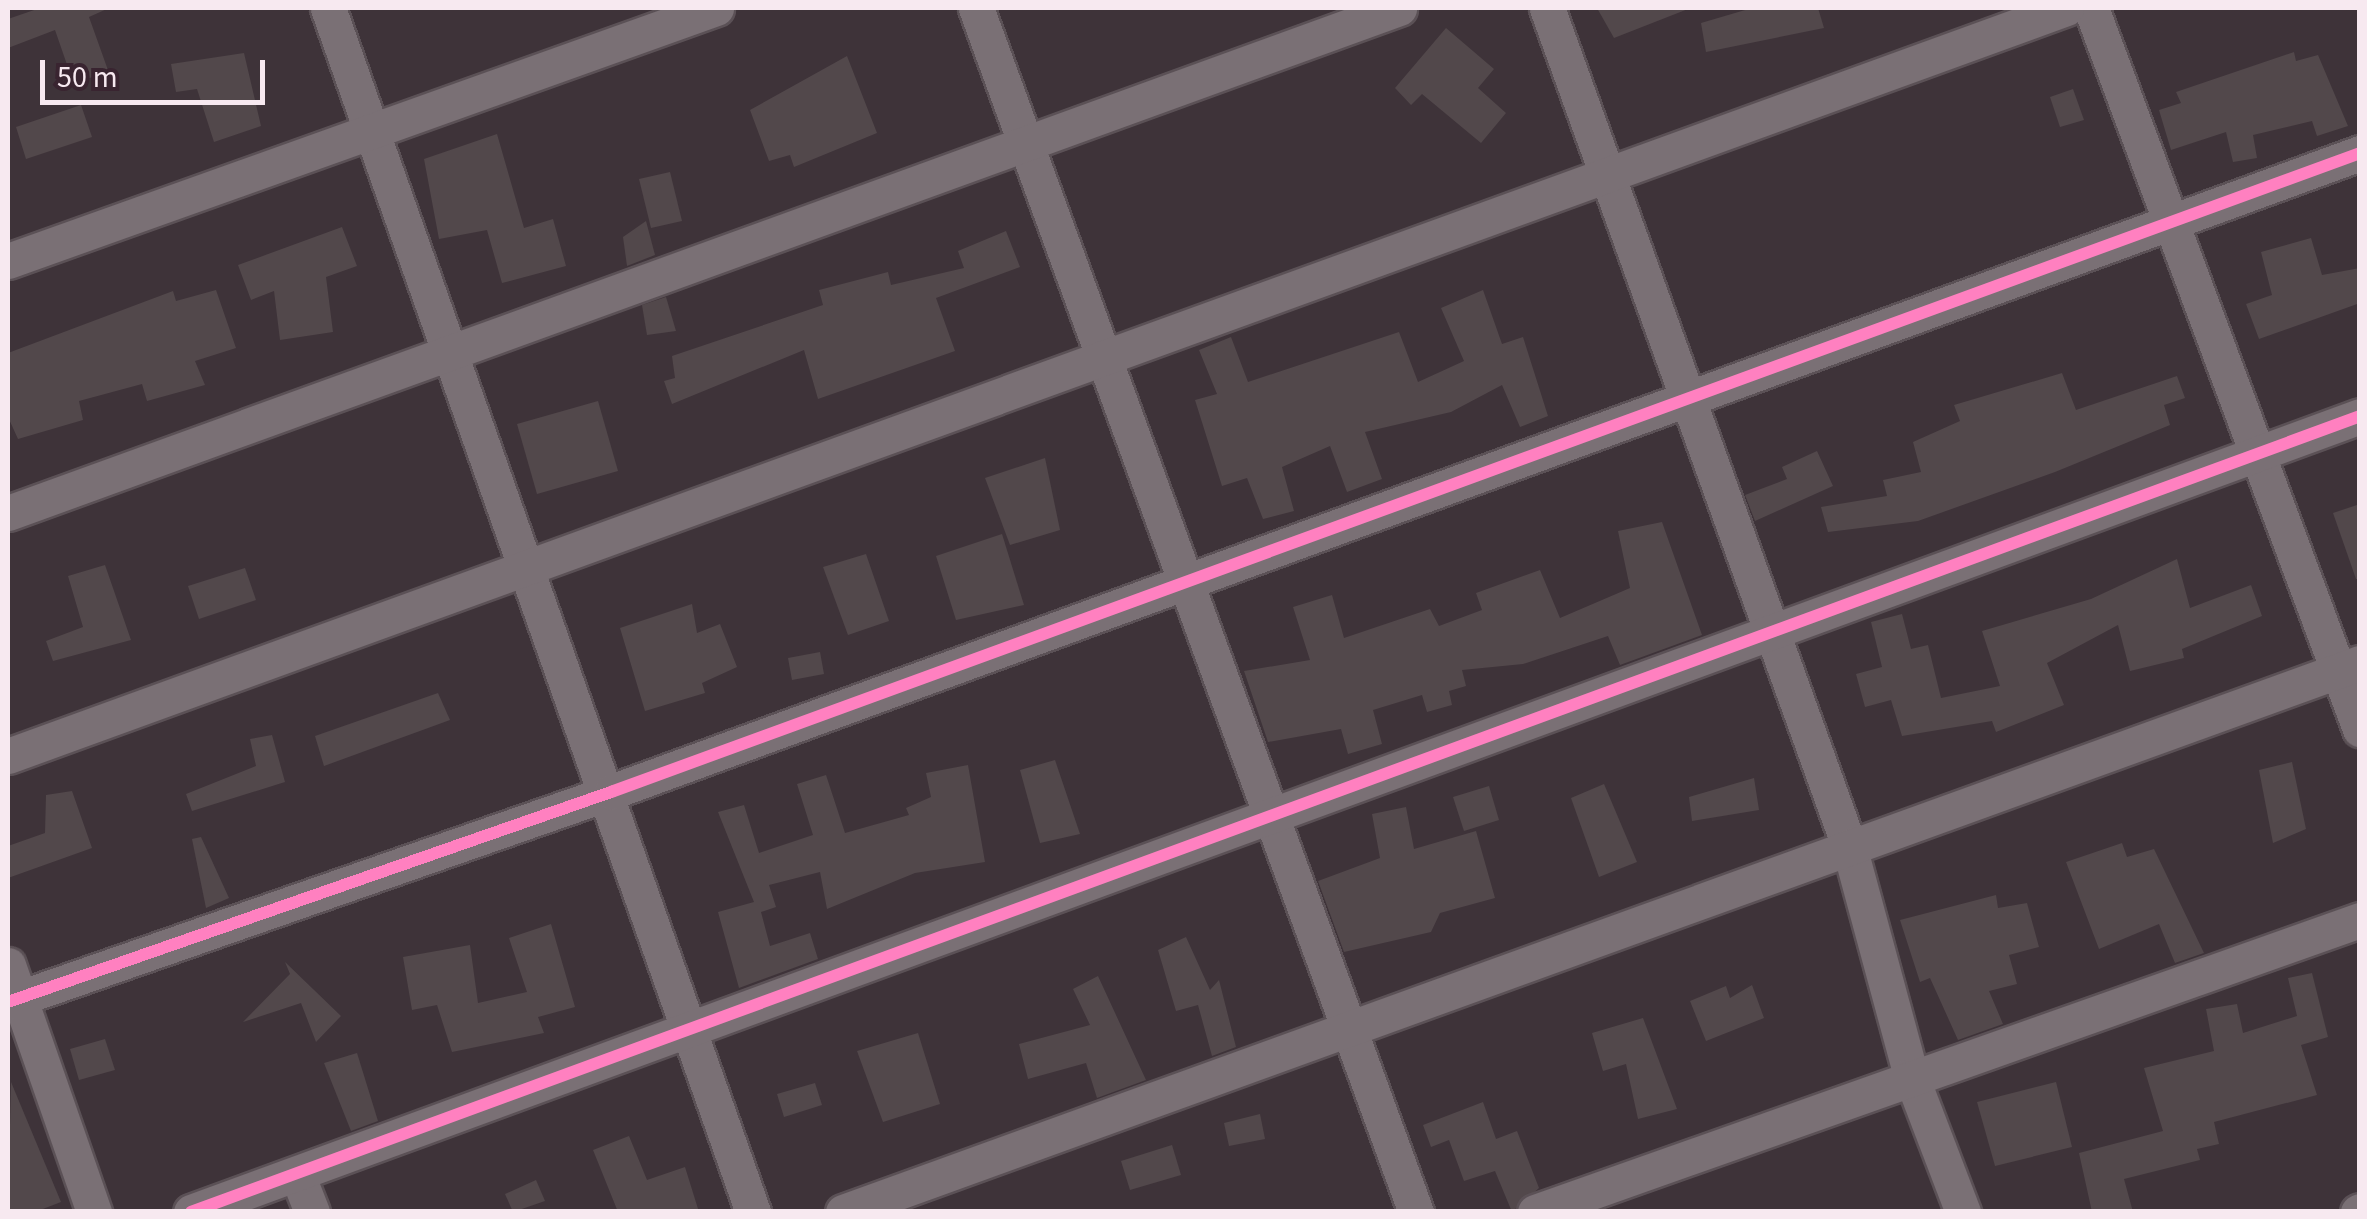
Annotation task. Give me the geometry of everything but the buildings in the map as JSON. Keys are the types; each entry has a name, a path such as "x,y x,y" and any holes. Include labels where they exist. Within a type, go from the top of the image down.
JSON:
{"street":[{"path":"328,8 697,1032 753,1212"},
{"path":"8,261 716,8"},
{"path":"976,8 1180,579 1271,812 1416,1212"},
{"path":"8,514 1399,8"},
{"path":"1548,8 1691,396 1849,846 1910,1076 1963,1212"},
{"path":"8,756 1608,171 2066,8"},
{"path":"2091,8 2256,453 2349,666 2360,729"},
{"path":"94,1212 11,988 611,792 1180,579 2360,153"},
{"path":"191,1212 697,1032 1271,812 2360,416"},
{"path":"843,1212 2349,666"},
{"path":"1535,1212 1910,1076 2360,920"},
{"path":"297,1174 312,1212"}],"cycle path":[{"path":"8,1002 611,792 2360,153"},
{"path":"191,1212 2360,416"}]}
